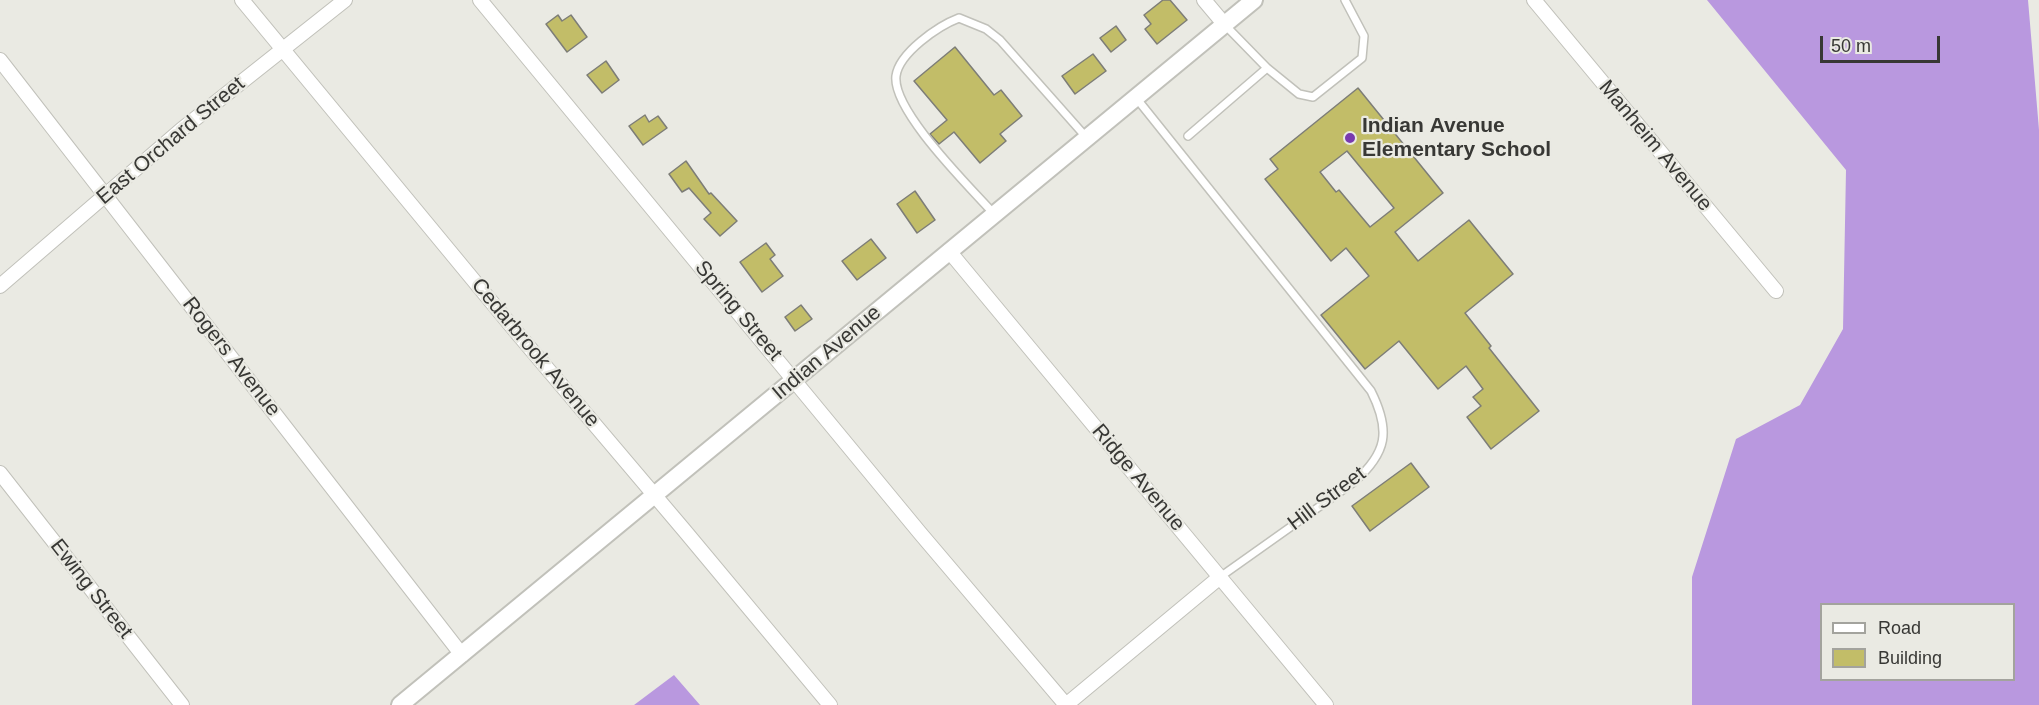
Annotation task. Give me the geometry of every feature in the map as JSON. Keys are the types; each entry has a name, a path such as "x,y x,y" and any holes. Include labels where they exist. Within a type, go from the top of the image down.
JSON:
{"street":[{"name":"Cedarbrook Avenue","path":"242,0 518,334 830,705"},
{"name":"East Orchard Street","path":"0,286 181,130 345,0"},
{"name":"Spring Street","path":"480,0 1066,705"},
{"path":"1204,0 1225,25"},
{"name":"Indian Avenue","path":"400,705 1254,0"},
{"name":"Manheim Avenue","path":"1534,0 1776,291"},
{"name":"Rogers Avenue","path":"0,60 462,655"},
{"name":"Ridge Avenue","path":"949,251 1326,705"},
{"name":"Ewing Street","path":"0,472 182,705"},
{"name":"Hill Street","path":"1066,705 1220,577"}],"lane":[{"path":"1225,25 1267,68 1299,94 1313,97 1362,58 1364,36 1346,0"},
{"path":"994,214 924,136 899,94 896,77 901,61 923,40 949,22 959,18 986,29 1000,40 1086,137"},
{"path":"1188,136 1267,68"},
{"name":"Hill Street","path":"1136,97 1371,391 1380,409 1384,426 1383,442 1378,456 1368,469 1220,577"}],"shaded area":[{"path":"1707,0 2028,0 2039,130 2039,705 1692,705 1692,577 1736,439 1800,405 1843,329 1846,170"},
{"path":"674,675 700,705 634,705"}],"building":[{"path":"1163,0 1170,0 1187,20 1157,44 1145,29 1151,24 1144,15"},
{"path":"558,15 562,21 571,15 587,37 567,52 546,24"},
{"path":"1116,26 1126,40 1111,52 1100,38"},
{"path":"955,47 994,95 1001,90 1022,116 1000,134 1006,141 980,163 954,132 939,144 930,134 947,120 914,81"},
{"path":"1093,54 1106,71 1075,94 1062,76"},
{"path":"606,61 619,80 602,93 587,75"},
{"path":"1358,88 1443,193 1395,232 1418,261 1469,220 1513,274 1465,313 1491,346 1489,348 1539,411 1491,449 1467,417 1481,406 1473,397 1483,389 1466,366 1438,389 1399,341 1365,369 1321,315 1369,276 1346,248 1331,261 1265,179 1278,169 1270,159","holes":["1347,151 1394,208 1370,227 1339,190 1336,192 1320,172"]},
{"path":"645,115 649,122 658,116 667,128 643,145 629,126"},
{"path":"686,161 709,194 711,193 737,221 720,236 704,219 711,213 689,188 682,192 669,174"},
{"path":"915,191 935,220 917,233 897,204"},
{"path":"871,239 886,258 857,280 842,261"},
{"path":"766,243 775,255 770,259 783,276 762,292 740,262"},
{"path":"801,305 812,319 795,331 785,317"},
{"path":"1411,463 1429,487 1370,531 1352,506"}],"place":[{"name":"Indian Avenue Elementary School","path":"1350,138"}]}
